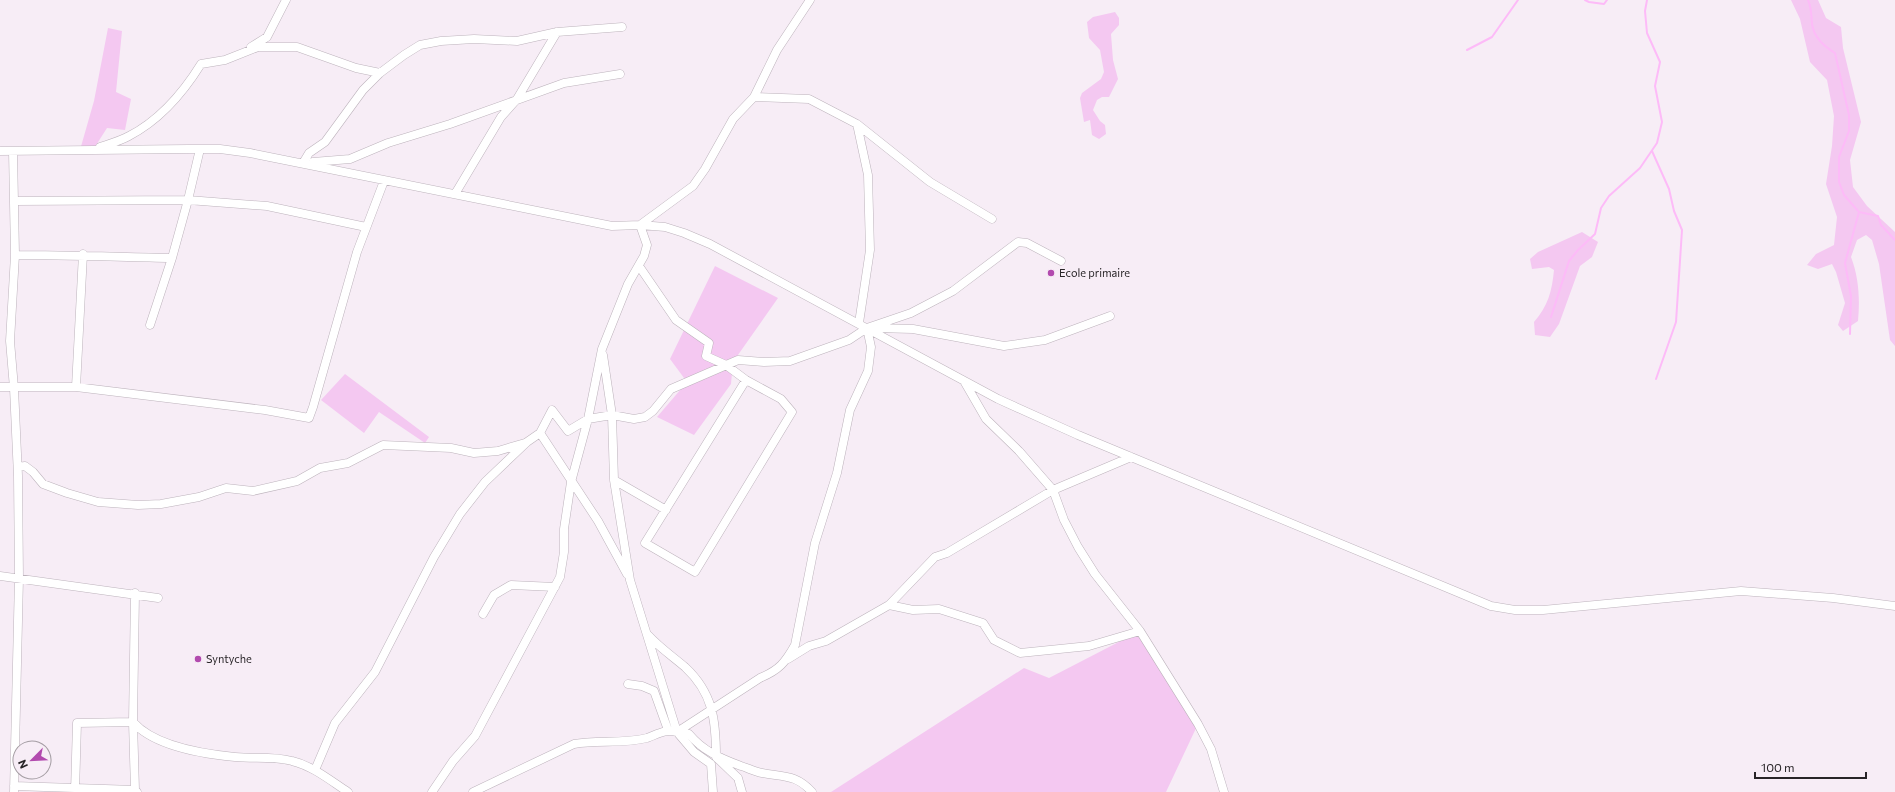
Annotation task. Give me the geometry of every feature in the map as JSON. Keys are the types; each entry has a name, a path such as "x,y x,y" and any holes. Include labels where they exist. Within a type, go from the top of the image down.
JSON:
{"street":[{"path":"239,55 267,37 286,0"},
{"path":"640,225 693,186 705,169 733,119 754,97 778,50 810,0"},
{"path":"303,163 309,153 325,142 362,90 380,73 420,45 441,40 517,41 557,32 622,27"},
{"path":"455,194 501,117 517,99 557,32"},
{"path":"93,150 129,136 163,112 181,93 201,64 226,60 258,47 296,47 356,68 380,73"},
{"path":"303,163 350,159 388,143 450,124 564,83 620,74"},
{"path":"754,97 809,99 857,124 930,182 992,219"},
{"path":"857,124 868,175 870,250 859,323"},
{"path":"150,325 172,258 200,149"},
{"path":"0,151 200,149 250,153 612,226 640,225 671,229 710,244 859,323 964,381 1072,432 1456,593 1494,607 1515,610 1544,610 1741,591 1833,598 1895,606"},
{"path":"13,151 15,255 10,341 18,467 19,578 14,789 136,791 133,722 135,593"},
{"path":"0,387 76,387 264,410 309,418 357,252 384,180"},
{"path":"14,201 188,200 267,206 366,227"},
{"path":"432,792 454,761 475,736 560,577 564,552 564,529 572,482 588,419 602,349 628,284 644,256 647,245 640,225"},
{"path":"315,770 336,723 375,672 434,557 460,514 485,482 527,442 540,433 552,410 568,431 588,419 612,415 634,418 645,417 653,411 671,389 738,360 764,362 790,361 849,340 867,328 911,313 953,291 1018,242 1027,243 1061,261"},
{"path":"15,255 83,254 99,257 172,258"},
{"path":"76,387 83,254"},
{"path":"639,266 676,320 709,343 706,356 726,365 746,380 781,399 792,412 695,572 645,543 746,380"},
{"path":"867,328 913,329 1004,346 1045,340 1110,316"},
{"path":"787,660 795,645 815,543 837,473 850,410 868,371 870,347 867,328"},
{"path":"602,349 612,415 614,480 630,580 677,732 694,752 711,764 713,792"},
{"path":"964,381 986,419 1019,451 1053,490 1064,520 1095,574 1140,631 1201,730 1211,749 1224,792"},
{"path":"540,433 598,521 630,580"},
{"path":"18,467 25,466 33,472 43,484 98,502 138,505 161,504 199,497 226,488 253,491 297,481 320,468 348,463 384,445 451,448 474,453 498,451 527,442"},
{"path":"677,732 760,678 775,671 787,660 809,646 826,641 889,605 935,557 964,543 1053,490 1131,457"},
{"path":"614,480 666,510"},
{"path":"0,576 135,593 158,598"},
{"path":"483,614 494,595 512,585 555,586"},
{"path":"889,605 913,610 939,609 983,623 994,640 1020,653 1089,646 1140,631"},
{"path":"646,632 659,647 685,667 700,684 713,709 716,757"},
{"path":"628,684 642,686 654,691 668,730"},
{"path":"133,722 139,729 160,740 190,750 236,757 271,757 294,761 315,770 348,792"},
{"path":"76,790 77,723 133,722"},
{"path":"473,792 574,744 584,742 620,742 646,738 668,730 689,734 697,744 716,757 738,778 742,792"},
{"path":"716,757 760,773 788,776 804,783 812,792"}],"shaded area":[{"path":"1791,0 1818,0 1826,18 1841,27 1843,48 1861,122 1850,160 1853,187 1867,206 1895,232 1895,346 1890,340 1879,264 1872,240 1866,235 1857,240 1851,257 1856,273 1858,289 1858,321 1843,331 1838,325 1845,303 1836,272 1832,264 1818,269 1807,265 1816,254 1834,245 1837,217 1826,184 1832,146 1834,116 1827,80 1810,62 1800,19"},
{"path":"1115,12 1119,18 1119,25 1111,34 1113,60 1118,79 1109,97 1102,97 1097,100 1093,110 1100,121 1105,125 1106,134 1099,139 1092,135 1090,120 1084,122 1080,98 1082,93 1101,79 1104,72 1100,50 1089,38 1087,22 1093,17"},
{"path":"108,28 122,31 116,92 131,99 125,130 107,128 93,150 80,150 94,101"},
{"path":"1582,232 1598,242 1592,257 1580,266 1559,324 1550,337 1535,335 1534,322 1546,304 1552,285 1554,270 1549,267 1532,269 1530,259 1538,252"},
{"path":"715,266 778,298 733,362 731,384 694,435 657,417 687,382 670,359"},
{"path":"345,374 429,437 425,443 379,412 364,433 321,400"},
{"path":"1140,631 1198,724 1166,792 831,792 1024,668 1049,678"}],"waterway":[{"path":"1467,50 1492,37 1518,0"},
{"path":"1585,0 1604,4 1607,0"},
{"path":"1551,317 1569,261 1595,234 1601,208 1609,196 1640,168 1657,143 1662,122 1655,86 1660,62 1647,33 1645,11 1647,0"},
{"path":"1808,0 1815,34 1827,48 1835,53 1849,115 1849,131 1839,157 1839,182 1844,195 1859,212 1878,216 1881,225 1895,240"},
{"path":"1652,151 1669,189 1674,211 1682,230 1676,322 1656,379"},
{"path":"1850,334 1851,296 1845,263 1859,212"}],"place":[{"name":"Ecole primaire","path":"1051,273"},
{"name":"Syntyche","path":"198,659"}]}
